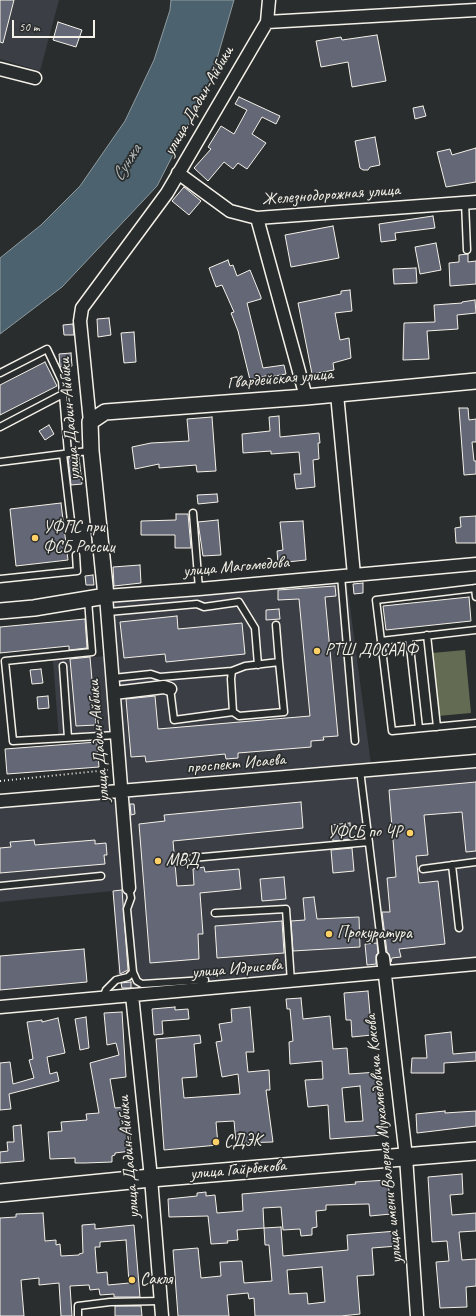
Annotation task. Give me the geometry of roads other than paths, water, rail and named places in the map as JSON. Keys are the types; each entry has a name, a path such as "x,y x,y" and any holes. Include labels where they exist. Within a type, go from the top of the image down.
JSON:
{"main road":[{"name":"улица Гайрбекова","path":"0,1193 151,1178 476,1151"}],"street":[{"name":"улица Дадин-Айбики","path":"129,888 108,612 91,451 90,422 80,321 82,308 162,199 178,173 267,22 269,0"},
{"path":"267,22 476,10"},
{"path":"0,69 35,78"},
{"name":"Железнодорожная улица","path":"178,173 230,211 257,218 471,202"},
{"path":"257,218 306,397"},
{"name":"Гвардейская улица","path":"90,422 105,412 306,397 476,381"},
{"path":"337,394 354,575"},
{"name":"улица Магомедова","path":"0,610 34,608 106,596 476,564"},
{"path":"114,693 164,687 170,689"},
{"name":"проспект Исаева","path":"0,801 476,761"},
{"name":"улица имени Валерия Мухамедовича Кокова","path":"383,958 406,1157 418,1316"},
{"name":"улица Идрисова","path":"0,1007 385,974 476,964"},
{"name":"улица Дадин-Айбики","path":"132,995 151,1178 162,1316"}],"lane":[{"path":"467,250 471,202"},
{"path":"0,373 47,349 62,380 71,521"},
{"path":"0,427 63,394"},
{"path":"0,462 91,451"},
{"path":"193,513 199,589"},
{"path":"0,579 77,571 76,555"},
{"path":"341,576 355,741"},
{"path":"476,597 476,588 376,600 392,731 476,723"},
{"path":"88,600 92,652 5,661 13,741 117,735"},
{"path":"108,612 197,604 204,607 239,602 255,628 258,665"},
{"path":"168,677 174,720 233,712 239,716 284,712 276,625"},
{"path":"381,641 476,630"},
{"path":"427,636 437,727"},
{"path":"409,638 419,728"},
{"path":"113,678 151,674 160,678 232,671 245,666 279,662"},
{"path":"63,666 68,738"},
{"path":"232,671 231,680 233,712"},
{"path":"360,770 383,958"},
{"path":"192,858 369,842"},
{"path":"423,869 476,862"},
{"path":"452,865 459,928"},
{"path":"0,886 101,876"},
{"path":"129,888 131,898 127,909 133,972 137,981 142,984 205,980"},
{"path":"215,913 286,909 291,982"},
{"path":"103,998 106,990 116,980 128,977 133,972"},
{"path":"78,1316 78,1306 110,1302 160,1301"}],"water":[{"name":"Сунжа","path":"171,0 234,0 210,83 157,186 62,287 0,334 0,258 41,225 80,186 125,121 154,60 170,10"}],"place":[{"name":"УФПС при ФСБ России","path":"35,538"},
{"name":"РТШ ДОСААФ","path":"317,651"},
{"name":"УФСБ по ЧР","path":"410,833"},
{"name":"МВД","path":"158,861"},
{"name":"Прокуратура","path":"329,934"},
{"name":"СДЭК","path":"216,1142"},
{"name":"Сакля","path":"132,1280"}]}
